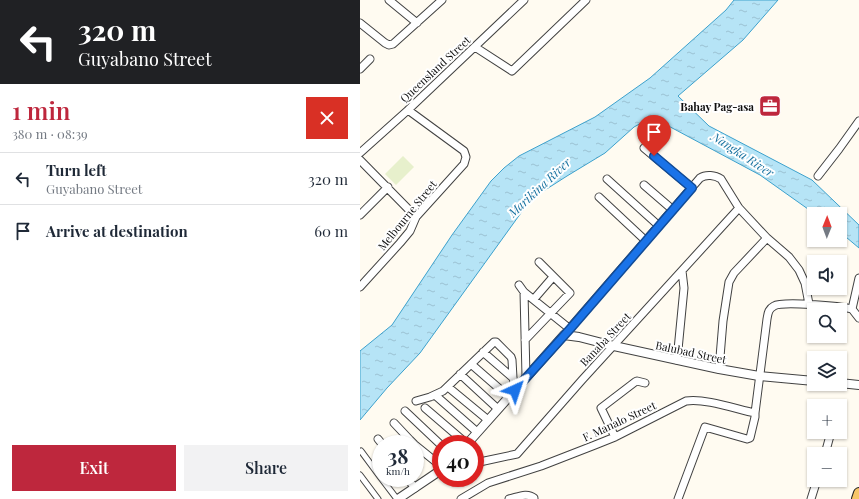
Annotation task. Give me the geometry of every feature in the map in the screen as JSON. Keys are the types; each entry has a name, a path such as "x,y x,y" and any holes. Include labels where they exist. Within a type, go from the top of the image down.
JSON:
{"main road":[{"path":"857,499 859,493"}],"street":[{"path":"389,0 417,23"},
{"path":"360,23 385,43 389,45 393,44 442,0"},
{"name":"Queensland Street","path":"360,153 408,110 524,0"},
{"path":"475,47 512,71 586,0"},
{"path":"360,69 370,59"},
{"name":"Melbourne Street","path":"360,287 410,231 416,217 464,164 466,157 464,151 408,110"},
{"path":"818,176 859,121"},
{"path":"644,148 692,188"},
{"path":"360,160 416,217"},
{"path":"474,435 567,332 703,176 706,175 721,179 739,208 799,270 805,283 809,303"},
{"path":"607,179 659,226"},
{"path":"644,185 673,210"},
{"path":"360,215 388,188"},
{"path":"599,197 646,241"},
{"name":"Banaba Street","path":"484,461 517,454 582,380 739,208"},
{"path":"719,369 729,282 734,273 767,238"},
{"path":"525,340 570,294 570,292 539,262"},
{"path":"677,360 684,288 682,271"},
{"path":"534,299 553,277"},
{"path":"852,309 859,278"},
{"path":"519,285 524,292 551,313 567,332"},
{"path":"524,292 526,377"},
{"path":"678,499 705,427 747,439 751,436 755,417 767,319 770,309 780,304 807,304"},
{"path":"847,307 852,309 859,318"},
{"name":"Balubad Street","path":"567,332 579,337 614,346 719,369 759,376 807,380"},
{"path":"416,401 443,391 483,352 496,342 511,357 515,390"},
{"path":"483,352 513,378"},
{"path":"471,364 509,397"},
{"path":"460,374 498,409"},
{"path":"615,437 601,408 635,382 637,381 644,383"},
{"path":"847,384 859,385"},
{"path":"448,387 488,420"},
{"path":"435,395 477,432"},
{"name":"F. Manalo Street","path":"461,499 488,483 566,457 615,437 686,401 694,400 755,414"},
{"path":"425,408 456,435"},
{"path":"405,411 432,436"},
{"path":"394,423 405,435"},
{"path":"361,450 372,465"},
{"path":"424,452 432,458"},
{"path":"360,475 378,499"},
{"path":"388,487 398,499 432,476"},
{"path":"811,499 814,487"},
{"path":"510,499 522,495 528,495 534,498"}],"green space":[{"path":"403,156 414,167 396,185 385,174"}],"water":[{"path":"734,0 778,0 743,40 678,96 709,126 812,180 840,207 807,207 807,208 760,175 661,122 652,120 645,121 634,127 605,153 531,199 420,353 387,388 360,420 360,351 392,325 452,235 491,181 519,156 595,117 650,78 726,10"},
{"path":"847,214 859,225 859,248 847,238"}],"place":[{"name":"Bahay Pag-asa","path":"770,106"}],"route":[{"path":"515,390 692,188 654,156"}],"water label":[{"name":"Nangka River","path":"743,154"},
{"name":"Marikina River","path":"539,187"}]}
